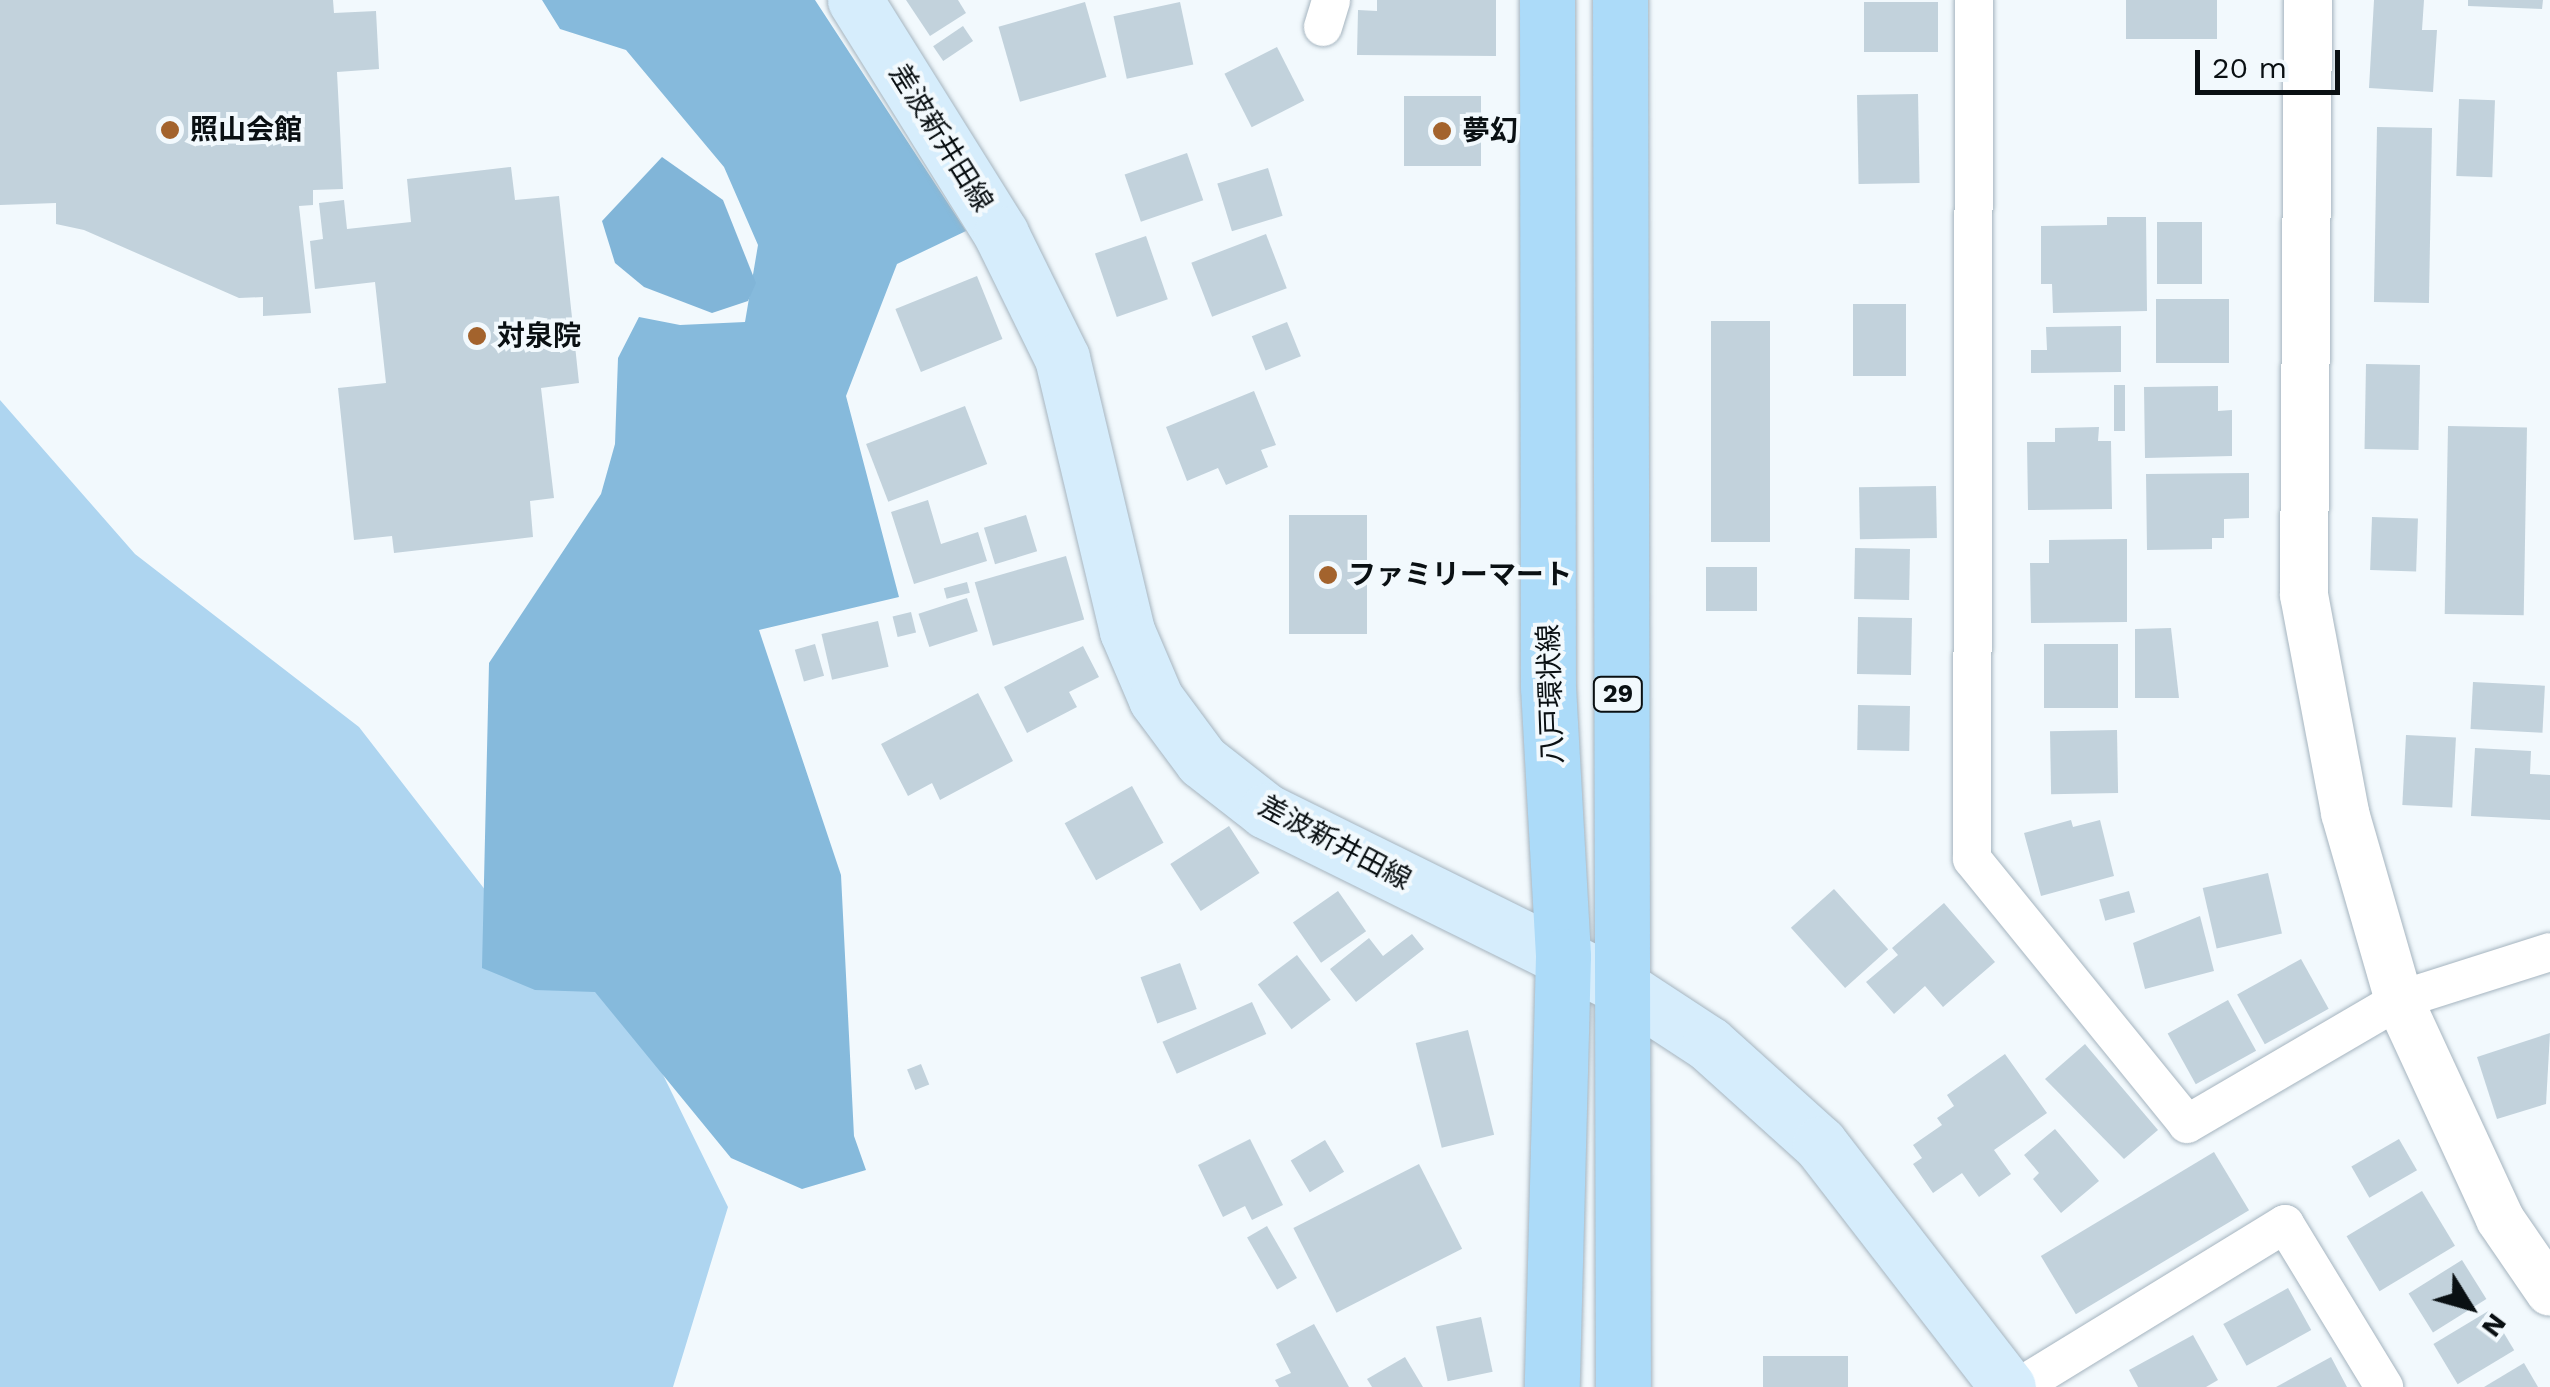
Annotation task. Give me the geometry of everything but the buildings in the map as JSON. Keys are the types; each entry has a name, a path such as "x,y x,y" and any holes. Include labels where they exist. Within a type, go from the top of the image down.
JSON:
{"main road":[{"name":"差波新井田線","path":"855,0 1001,234 1062,358 1127,631 1156,699 1202,761 1266,811 1563,956 1622,987 1710,1044 1820,1144 2008,1387"},
{"name":"八戸環状線","path":"1547,0 1548,686 1563,956 1552,1387"},
{"name":"29","path":"1620,0 1623,1387"}],"street":[{"path":"1974,0 1972,859 2188,1124 2400,1000 2550,952"},
{"path":"2308,0 2304,594 2345,813 2400,1000 2500,1219 2550,1292"},
{"path":"2019,1387 2285,1224 2384,1387"}],"shaded area":[{"path":"542,0 815,0 966,231 897,264 846,396 899,597 759,630 841,875 854,1136 866,1170 802,1189 731,1158 595,992 535,990 482,968 489,663 601,494 615,444 618,358 639,317 680,325 745,322 758,245 724,167 626,50 560,29"},
{"path":"662,157 723,200 756,283 748,301 712,313 644,287 615,263 602,221"},
{"path":"0,400 135,554 359,727 517,931 613,973 728,1207 673,1387 0,1387"}],"place":[{"name":"照山会館","path":"170,130"},
{"name":"夢幻","path":"1442,131"},
{"name":"対泉院","path":"477,336"},
{"name":"ファミリーマート","path":"1328,575"}]}
